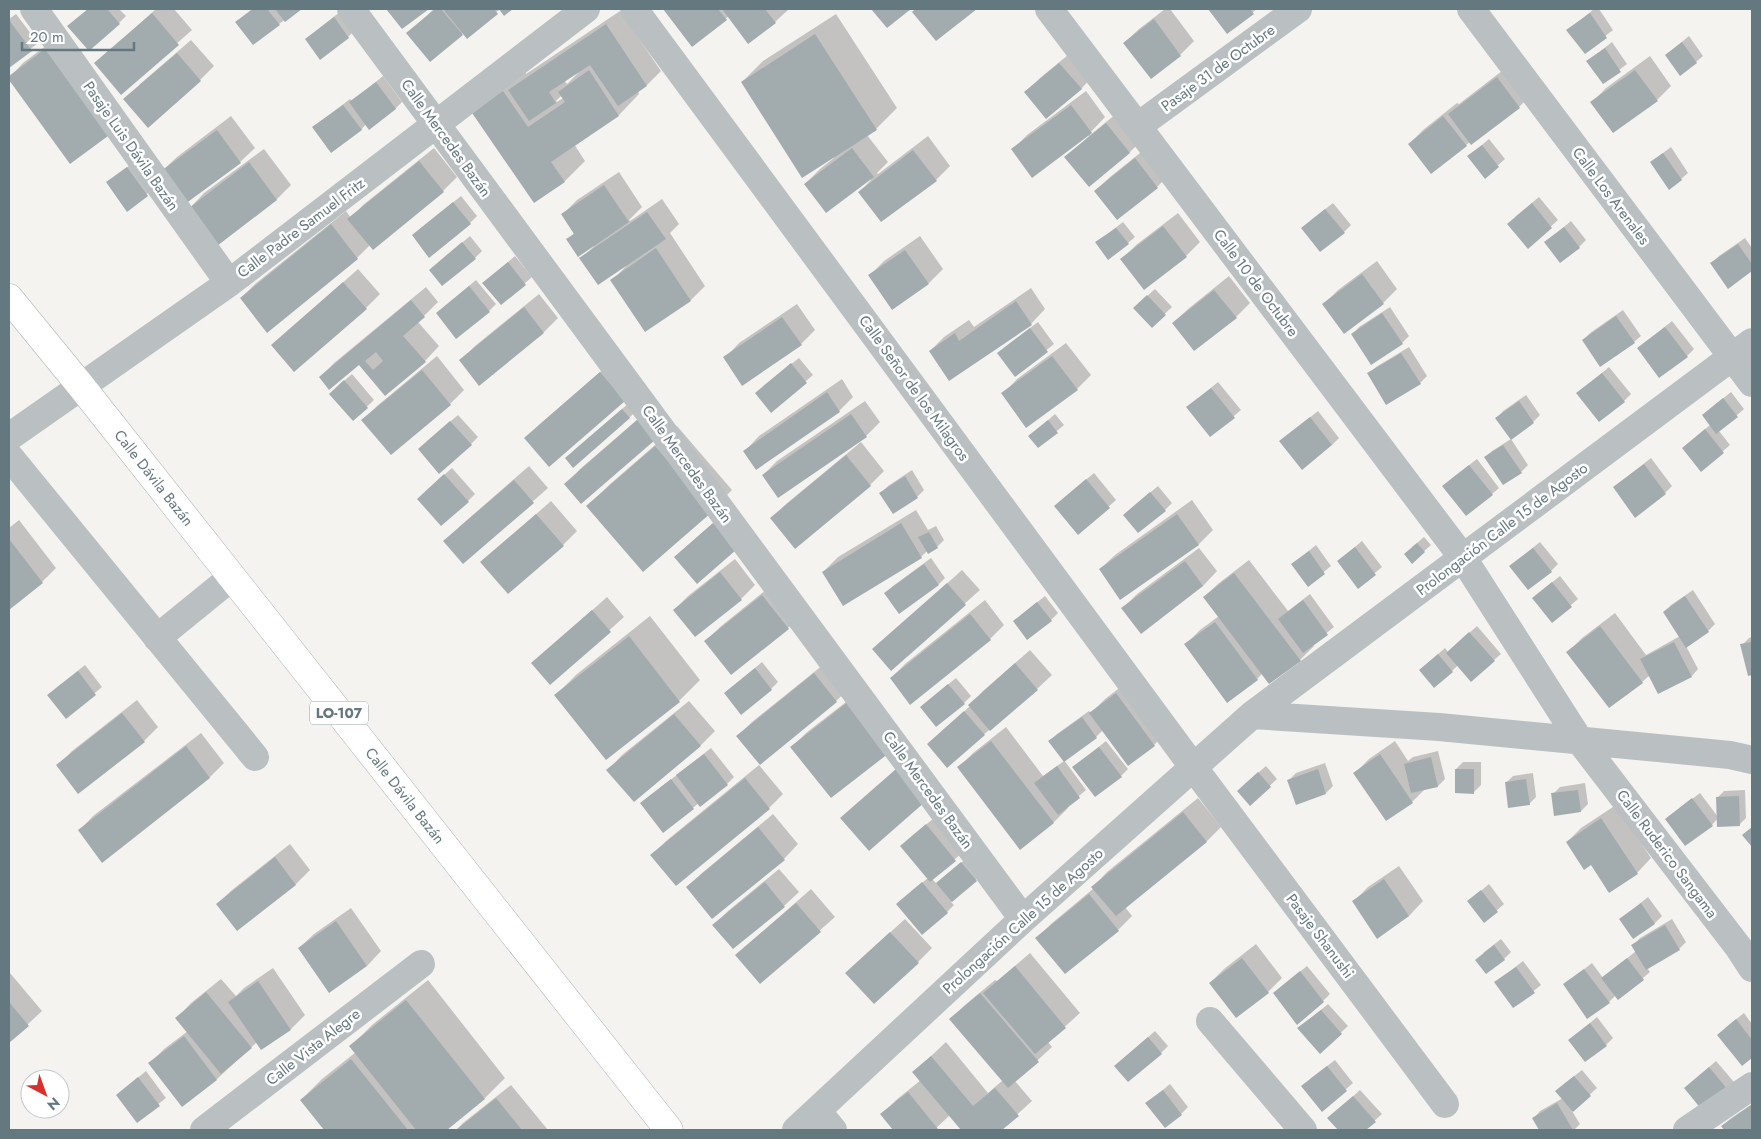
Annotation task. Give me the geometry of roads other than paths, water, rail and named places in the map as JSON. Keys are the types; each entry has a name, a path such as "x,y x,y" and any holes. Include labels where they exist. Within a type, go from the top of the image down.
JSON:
{"main road":[{"name":"Calle Dávila Bazán","path":"9,298 81,386 669,1130"}],"street":[{"name":"Pasaje Luis Dávila Bazán","path":"34,9 229,283"},
{"name":"Calle Mercedes Bazán","path":"351,9 1023,919"},
{"name":"Calle Padre Samuel Fritz","path":"9,437 229,283 586,9"},
{"name":"Calle Señor de los Milagros","path":"634,9 1194,768"},
{"name":"Calle 10 de Octubre","path":"1049,9 1463,558 1580,741"},
{"name":"Pasaje 31 de Octubre","path":"1138,126 1298,9"},
{"name":"Calle Los Arenales","path":"1471,9 1742,350 1752,383"},
{"name":"Prolongación Calle 15 de Agosto","path":"796,1130 825,1121 1023,919 1252,715 1742,350"},
{"path":"9,456 255,757"},
{"path":"157,638 232,577"},
{"path":"1252,715 1439,727 1580,741 1745,754"},
{"name":"Calle Ruderico Sangama","path":"1580,741 1748,950"},
{"name":"Pasaje Shanushi","path":"1194,768 1445,1104"},
{"name":"Calle Vista Alegre","path":"204,1130 421,964"},
{"path":"1210,1021 1303,1130"},
{"path":"1687,1130 1752,1086"}]}
